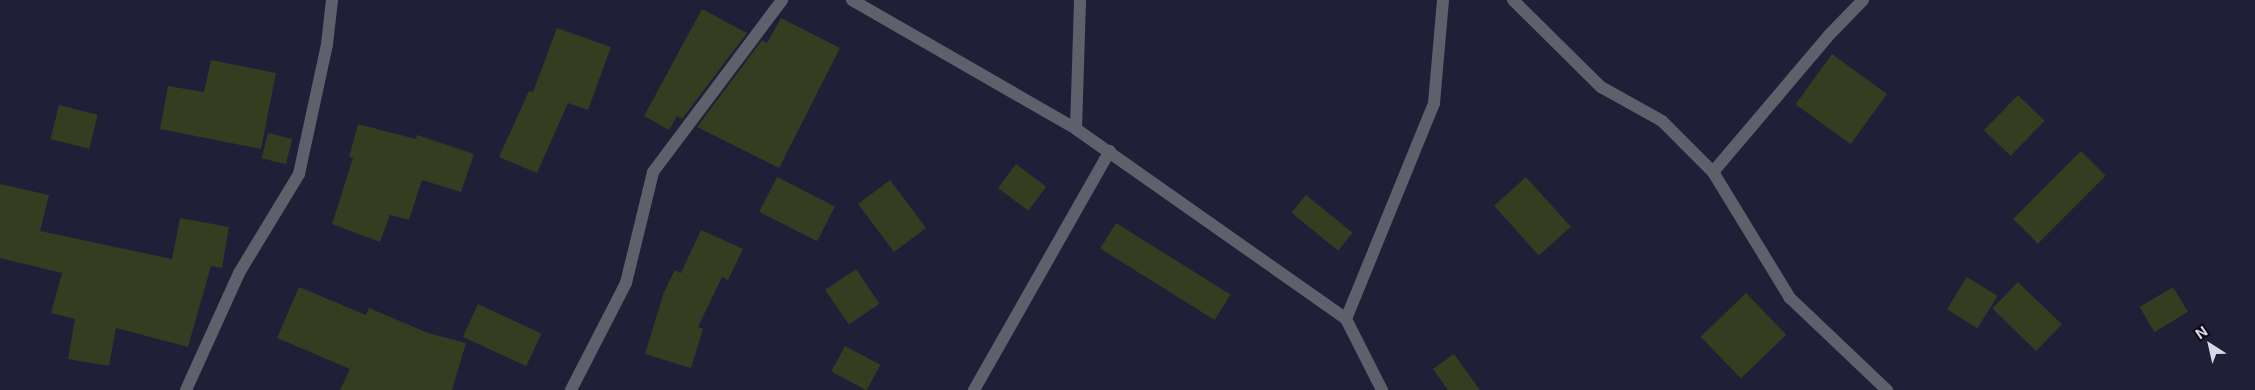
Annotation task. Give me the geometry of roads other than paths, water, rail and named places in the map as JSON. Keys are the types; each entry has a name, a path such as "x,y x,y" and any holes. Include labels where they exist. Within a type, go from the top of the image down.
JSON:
{"street":[{"path":"186,390 239,272 299,174 327,44 332,0"},
{"path":"571,390 626,284 653,172 782,0"},
{"path":"852,0 1076,129 1110,151 1346,319 1382,390"},
{"path":"1076,129 1080,0"},
{"path":"1346,319 1434,103 1443,0"},
{"path":"1513,0 1600,87 1662,121 1713,172 1790,298 1887,390"},
{"path":"1713,172 1831,33 1863,0"},
{"path":"974,390 1110,151"}]}
